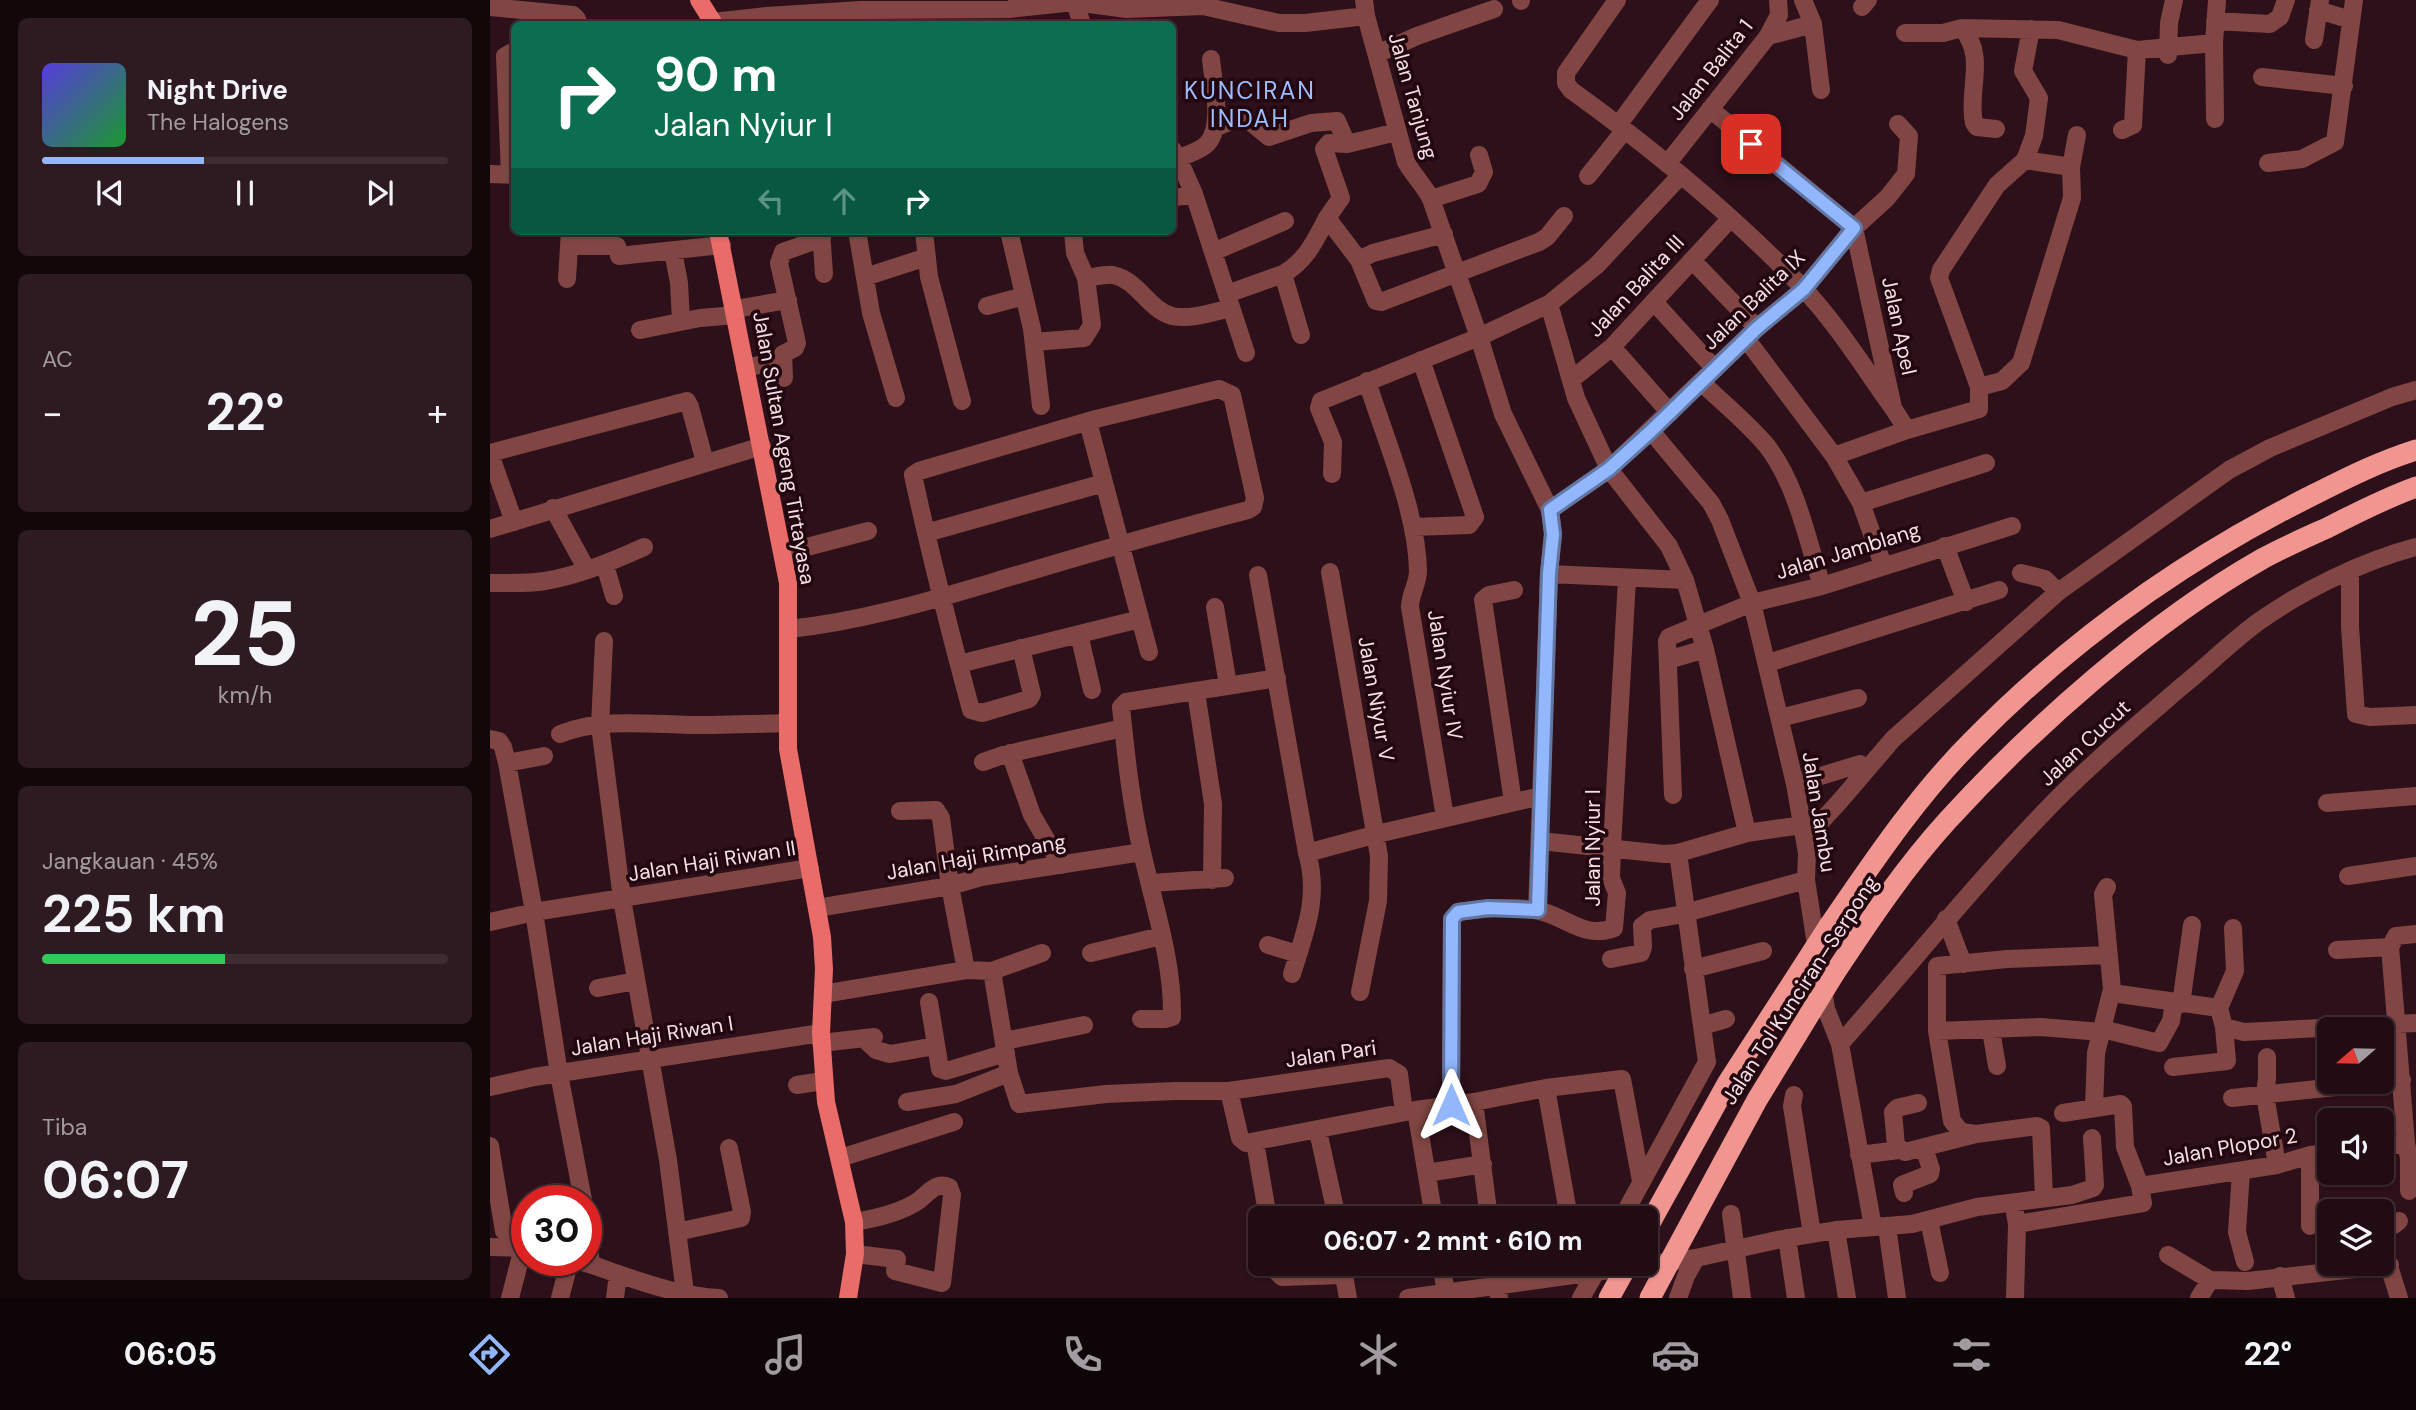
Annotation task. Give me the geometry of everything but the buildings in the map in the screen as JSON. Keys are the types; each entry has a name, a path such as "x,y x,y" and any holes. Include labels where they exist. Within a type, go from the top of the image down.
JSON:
{"highway":[{"name":"Jalan Tol Kunciran–Serpong","path":"1658,1209 1727,1084 1829,926 1919,801 1970,742 2042,673 2146,594 2245,530 2376,463 2416,450"},
{"name":"Jalan Tol Kunciran–Serpong","path":"1650,1298 1757,1100 1834,974 1866,926 1947,821 2080,693 2166,622 2262,560 2391,496 2416,487"},
{"path":"1609,1298 1621,1276"}],"main road":[{"path":"699,0 713,21"},
{"name":"Jalan Sultan Ageng Tirtayasa","path":"720,238 788,583 789,762 824,958 821,1038 826,1102 855,1222 855,1254 848,1298"}],"street":[{"path":"1617,0 1566,74 1566,83 1571,90 1621,127 1731,218 1804,289 1893,408"},
{"path":"1588,176 1710,0"},
{"name":"Jalan Balita 1","path":"1332,474 1333,442 1319,404 1321,401 1479,337 1549,304 1597,265 1674,170 1710,109 1768,36 1779,15 1778,0"},
{"path":"1803,0 1813,24 1821,90"},
{"path":"2168,51 2174,0"},
{"path":"2215,119 2214,43 2217,0"},
{"path":"2215,21 2270,24 2280,17 2286,0"},
{"path":"2268,163 2302,159 2335,142 2354,0"},
{"path":"721,21 766,8 801,19 904,5 1011,17 1074,1 1127,17 1202,3 1279,23 1305,23 1365,8"},
{"path":"1074,1 1081,21"},
{"path":"2314,40 2319,5 2351,20"},
{"path":"490,7 573,15 577,21"},
{"name":"Jalan Tanjung","path":"1365,8 1406,162 1431,199 1503,414 1550,510"},
{"path":"1377,54 1417,36 1494,9"},
{"path":"1768,36 1813,24"},
{"path":"1905,33 1943,33 1962,28 2058,30 2137,50 2168,51 2214,43"},
{"path":"1962,28 1971,38 1976,74 1973,123 1977,127 1996,129"},
{"path":"1833,456 1979,409 1979,387 1941,285 1941,270 1997,185 2025,160 2034,136 2039,98 2023,71 2031,29"},
{"path":"2122,130 2133,125 2137,50"},
{"path":"511,53 505,56 511,157"},
{"path":"1176,154 1207,144 1217,127 1210,59"},
{"path":"2262,77 2344,86"},
{"path":"1710,109 1854,228"},
{"path":"1217,127 1234,120 1247,119 1269,137 1311,123 1337,121 1347,145"},
{"name":"Jalan Balita IX","path":"1550,510 1609,469 1651,431 1752,334 1804,289 1854,228 1887,198 1906,174 1909,136 1898,124"},
{"path":"1086,278 1113,275 1141,292 1162,312 1173,316 1189,317 1229,301 1297,266 1309,252 1341,198 1324,149 1329,144 1347,145 1397,132"},
{"path":"1979,387 2002,381 2021,363 2072,198 2071,167 2077,135"},
{"path":"1431,199 1478,184 1484,172 1479,155"},
{"path":"1176,156 1194,194 1246,353"},
{"path":"2025,160 2071,167"},
{"path":"490,174 511,174"},
{"path":"1176,197 1194,194"},
{"path":"1327,218 1359,260 1376,301 1379,302 1539,242 1547,237 1564,216"},
{"name":"Jalan Balita III","path":"1571,380 1612,347 1731,218"},
{"path":"1213,252 1285,221"},
{"name":"Jalan Apel","path":"1854,228 1893,408 1907,430"},
{"path":"1359,260 1373,253 1444,234"},
{"path":"745,368 783,369 783,354 792,351 797,343 779,263 780,257 783,252 820,235"},
{"path":"822,235 824,274"},
{"path":"858,235 871,313 896,398"},
{"path":"924,235 929,277 962,401"},
{"path":"1010,235 1034,342 1041,406"},
{"path":"1034,342 1084,338 1092,325 1086,278 1075,253 1073,235"},
{"path":"567,279 570,238 617,246 620,256 673,251 720,238"},
{"path":"673,251 679,283 681,321"},
{"path":"864,277 927,257"},
{"path":"1692,260 1752,334 1833,456 1861,503 1883,565"},
{"path":"1283,274 1301,335"},
{"path":"987,306 1024,296"},
{"path":"640,330 788,300"},
{"path":"1654,302 1715,369"},
{"path":"1549,304 1576,398 1609,469 1669,546 1685,580 1705,649 1747,833"},
{"path":"1612,347 1670,413"},
{"path":"1414,527 1469,525 1475,517 1421,360"},
{"name":"Jalan Nyiur IV","path":"1367,381 1414,527 1418,572 1410,596 1410,607 1445,817"},
{"path":"1701,382 1766,446 1783,471 1822,586"},
{"path":"789,629 836,624 942,597 1119,544 1248,510 1253,507 1255,498 1232,395 1219,389 1088,422 913,475 926,533 942,597 958,664 971,710 982,713 1023,701 1032,694 1021,648"},
{"path":"1540,841 1612,847 1637,852 1678,853 1747,833 1803,832 1840,801 1892,738 2058,592 2228,470 2294,438 2392,397 2416,390"},
{"path":"514,522 490,453 687,401 705,462"},
{"path":"1088,422 1149,652"},
{"name":"Jalan Jambu","path":"1651,431 1711,503 1752,603 1795,784 1803,832 1806,880 1826,1009 1840,1044 1859,1155 1897,1298"},
{"path":"490,528 762,446"},
{"path":"1861,503 1986,463"},
{"path":"926,533 1104,483"},
{"path":"553,508 587,570"},
{"path":"1538,910 1549,573 1553,534 1550,510"},
{"name":"Jalan Jamblang","path":"1673,795 1668,638 1752,603 1822,586 2012,526"},
{"path":"784,552 868,531"},
{"path":"1945,546 1966,602"},
{"path":"490,583 543,582 605,565 645,547"},
{"name":"Jalan Cucut","path":"1840,1044 1947,919 2052,804 2148,715 2259,621 2350,571 2384,556 2416,547"},
{"path":"605,565 614,596"},
{"path":"2350,571 2355,711 2361,716 2370,717 2416,715"},
{"name":"Jalan Niyur V","path":"1330,572 1379,856 1378,901 1360,992"},
{"path":"1549,573 1685,580"},
{"path":"2021,573 2045,579 2058,592"},
{"path":"1258,575 1307,853 1313,873 1314,891 1292,974"},
{"name":"Jalan Nyiur I","path":"1451,1105 1452,919 1458,912 1488,908 1538,910 1583,930 1604,932 1614,928 1617,893 1611,878 1612,847 1627,579"},
{"path":"1513,802 1483,600 1489,595 1514,590"},
{"path":"1768,663 1998,590"},
{"path":"1215,607 1228,685"},
{"path":"958,664 1140,619"},
{"path":"1079,634 1092,690"},
{"path":"604,642 600,726 622,899 668,1160 685,1293"},
{"path":"1668,660 1705,649"},
{"path":"1141,1019 1172,1017 1172,992 1151,883 1142,852 1121,707 1126,702 1277,678"},
{"path":"1151,883 1218,879 1213,804 1196,692"},
{"path":"1780,718 1858,698"},
{"path":"560,734 579,726 620,723 787,723"},
{"path":"984,762 1010,753 1123,728"},
{"path":"490,739 499,741 507,763 580,1185"},
{"path":"1010,753 1032,815 1061,865"},
{"path":"507,763 544,756"},
{"path":"1795,784 1860,764"},
{"path":"1307,853 1445,817 1541,796"},
{"path":"2327,803 2416,796"},
{"path":"900,811 936,810 941,818 950,886 966,970"},
{"name":"Jalan Haji Rimpang","path":"817,908 950,886 981,877 1142,852"},
{"path":"1628,1206 1707,1062 1678,853"},
{"path":"2348,876 2416,866"},
{"name":"Jalan Haji Riwan II","path":"490,922 534,912 810,868"},
{"path":"1611,959 1640,953 1643,947 1642,926 1646,922 1806,880"},
{"path":"2094,1107 2096,1052 2112,993 2103,894 2107,887"},
{"path":"1947,919 1961,959"},
{"path":"1937,1031 2041,1027 2101,1030 2159,1043 2178,1004 2192,925"},
{"path":"2173,1067 2227,1061 2224,1027 2219,1008 2235,971 2233,929"},
{"path":"2409,1191 2407,1087 2396,1025 2390,947 2396,936 2416,934"},
{"path":"1091,953 1161,936"},
{"path":"1268,945 1298,954"},
{"path":"2337,950 2390,947"},
{"path":"1693,969 1763,951"},
{"path":"1922,951 1961,959 2107,955"},
{"path":"823,994 966,970 992,971 1042,953"},
{"path":"1961,959 1937,967 1937,1031 1952,1121 1961,1132 1976,1134"},
{"path":"992,971 1009,1073 1016,1100 1024,1104 1106,1094 1229,1091 1240,1138 1246,1143 1410,1111 1546,1088 1622,1079 1641,1181"},
{"path":"598,988 636,981"},
{"path":"2112,993 2219,1008"},
{"path":"929,1002 940,1069 946,1071 1005,1047 1084,1025"},
{"path":"1702,1026 1726,1019"},
{"path":"2224,1027 2244,1032 2416,1023"},
{"path":"1991,1030 1997,1066"},
{"name":"Jalan Haji Riwan I","path":"490,1087 559,1073 821,1038 871,1037 876,1050 890,1054 935,1046"},
{"path":"2267,1057 2264,1094 2277,1165"},
{"name":"Jalan Pari","path":"1229,1091 1389,1068 1399,1074 1410,1111"},
{"path":"907,1102 956,1094 1009,1073"},
{"path":"797,1085 823,1081"},
{"path":"2232,1098 2407,1087"},
{"path":"1546,1088 1567,1206"},
{"path":"1794,1095 1793,1106 1812,1234"},
{"path":"1474,1102 1488,1206"},
{"path":"1899,1150 1896,1146 1893,1112 1897,1108 1918,1103"},
{"path":"2017,1224 2143,1203 2140,1186 2125,1147 2123,1106 2094,1107 2063,1113"},
{"path":"1410,1111 1427,1173 1432,1206"},
{"path":"840,1158 954,1122"},
{"path":"1859,1155 1899,1150 1905,1152 1976,1134 2037,1126 2042,1128 2044,1198"},
{"path":"1318,1130 1334,1206"},
{"path":"1658,1262 1696,1258 1836,1230 1928,1220 1977,1207 2072,1195 2093,1188 2095,1179 2092,1138"},
{"path":"1255,1142 1266,1206"},
{"path":"490,1146 504,1231"},
{"path":"677,1232 741,1218 729,1148"},
{"path":"1904,1193 1902,1185 1930,1174 1931,1168 1924,1148"},
{"name":"Jalan Plopor 2","path":"2140,1186 2277,1165 2317,1154"},
{"path":"2310,1155 2310,1226"},
{"path":"1427,1173 1483,1164"},
{"path":"2241,1171 2237,1232 2245,1262"},
{"path":"855,1222 892,1214 915,1203 932,1188 943,1185 949,1187 952,1195 942,1283 895,1271 897,1259 855,1254"},
{"path":"2014,1202 2017,1224 2015,1298"},
{"path":"1731,1214 1742,1298"},
{"path":"1928,1220 1940,1273"},
{"path":"1836,1230 1847,1298"},
{"path":"1787,1238 1797,1298"},
{"path":"490,1247 511,1248"},
{"path":"2168,1255 2210,1280 2248,1280 2317,1272"},
{"path":"1678,1298 1696,1258"},
{"path":"602,1269 685,1293 719,1298"},
{"path":"615,1298 618,1274"},
{"path":"510,1298 517,1276"},
{"path":"560,1298 571,1276"},
{"path":"1343,1276 1348,1298"},
{"path":"1443,1276 1447,1296"},
{"path":"1408,1298 1498,1292 1554,1276"},
{"path":"1581,1298 1594,1276"},
{"path":"2280,1276 2286,1298"},
{"path":"2393,1276 2399,1298"},
{"path":"2199,1298 2210,1280"}],"district":[{"name":"KUNCIRAN INDAH","path":"1250,105"}],"route":[{"path":"1451,1105 1452,919 1458,912 1488,908 1538,910 1549,573 1553,534 1550,510 1609,469 1651,431 1757,328 1804,289 1854,228 1751,144"}]}
